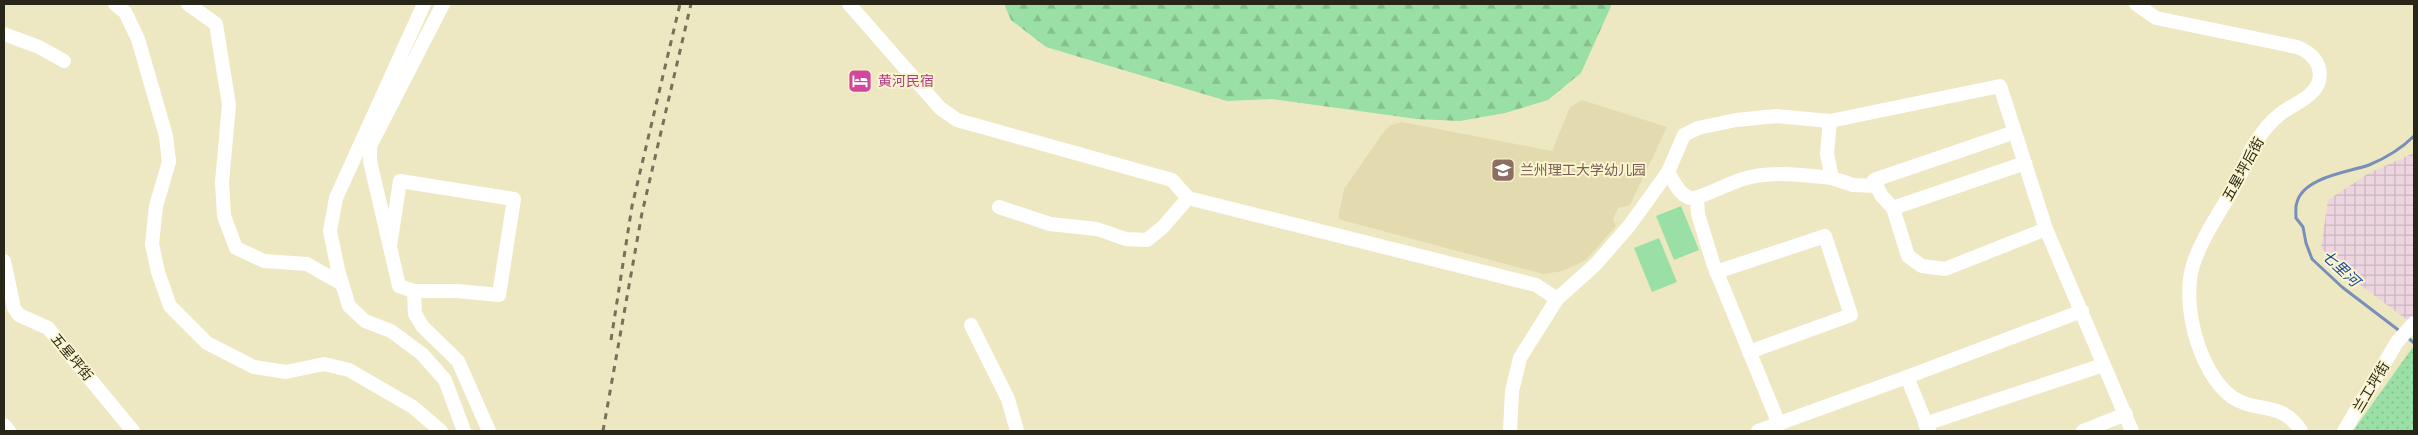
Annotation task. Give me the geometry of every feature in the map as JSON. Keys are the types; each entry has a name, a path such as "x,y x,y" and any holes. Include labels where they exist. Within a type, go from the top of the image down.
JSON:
{"street":[{"path":"114,4 125,12 138,39 166,136 169,162 156,206 152,244 158,272 170,306 207,343 254,367 286,372 324,364 349,370 413,407 441,431"},
{"path":"188,4 216,24 229,105 222,182 224,216 236,248 264,261 307,264 342,284"},
{"path":"424,4 336,198 330,231 349,306 365,321 390,331 422,354 444,380 464,431"},
{"path":"390,246 400,182 514,199 499,295 414,291 399,286 370,161 370,146 443,4"},
{"path":"849,4 940,108 957,120 1172,180 1188,198 1536,285 1557,299"},
{"name":"五星坪后街","path":"2136,4 2156,18 2306,50 2318,63 2320,72 2314,90 2278,115 2254,144 2193,266 2189,297 2194,331 2202,357 2215,380 2233,398 2283,412 2295,421 2301,431"},
{"path":"4,34 39,46 64,61"},
{"path":"1510,431 1512,391 1520,358 1557,299 1596,264 1629,226 1668,172 1684,135 1698,128 1736,120 1776,116 1830,121 2000,86 2046,229 2132,431"},
{"path":"1830,121 1827,154 1832,178"},
{"path":"2015,132 1874,180 1880,195 1893,208 1908,256 1922,266 1945,269 2046,229"},
{"path":"1893,208 2025,163"},
{"path":"1668,172 1679,191 1689,198 1697,199 1720,186 1753,176 1788,174 1832,178 1853,185 1877,186"},
{"path":"998,207 1050,224 1096,229 1126,239 1146,240 1163,227 1188,198"},
{"path":"1697,199 1698,214 1716,272 1779,424"},
{"path":"1716,272 1826,236 1852,314 1750,352"},
{"name":"五星坪街","path":"4,261 7,296 19,315 48,328 133,431"},
{"path":"414,291 415,314 424,327 458,361 489,431"},
{"path":"1758,431 2082,311"},
{"name":"兰工坪街","path":"2344,431 2397,342 2414,323"},
{"path":"971,325 1008,399 1017,431"},
{"path":"1907,377 1927,428 2103,365"},
{"path":"2083,431 2126,414"},
{"path":"4,425 9,431"}],"shaded area":[{"name":"兰州理工大学幼儿园","path":"1582,100 1667,127 1630,205 1618,208 1613,219 1616,226 1586,260 1563,271 1543,274 1338,219 1344,189 1385,130 1391,125 1402,122 1552,151 1570,107"},
{"path":"2414,153 2414,325 2355,281 2321,248 2328,200 2369,173"}],"green space":[{"path":"1004,4 1612,4 1581,73 1548,100 1505,113 1460,121 1417,119 1272,99 1227,101 1046,47 1011,20"},
{"path":"1681,206 1699,250 1674,260 1656,216"},
{"path":"1659,238 1677,282 1652,292 1634,248"},
{"path":"2414,346 2414,431 2353,431 2410,351"}],"waterway":[{"name":"七里河","path":"2401,332 2342,287 2312,259 2303,227 2296,218 2296,208 2301,194 2308,187 2328,177 2369,165 2388,156 2414,136"},
{"name":"七里河","path":"2406,336 2414,343"}],"railway":[{"path":"611,340 632,206 680,4"},
{"path":"603,431 642,213 691,4"}],"place":[{"name":"黄河民宿","path":"860,81"},
{"name":"兰州理工大学幼儿园","path":"1503,170"}]}
